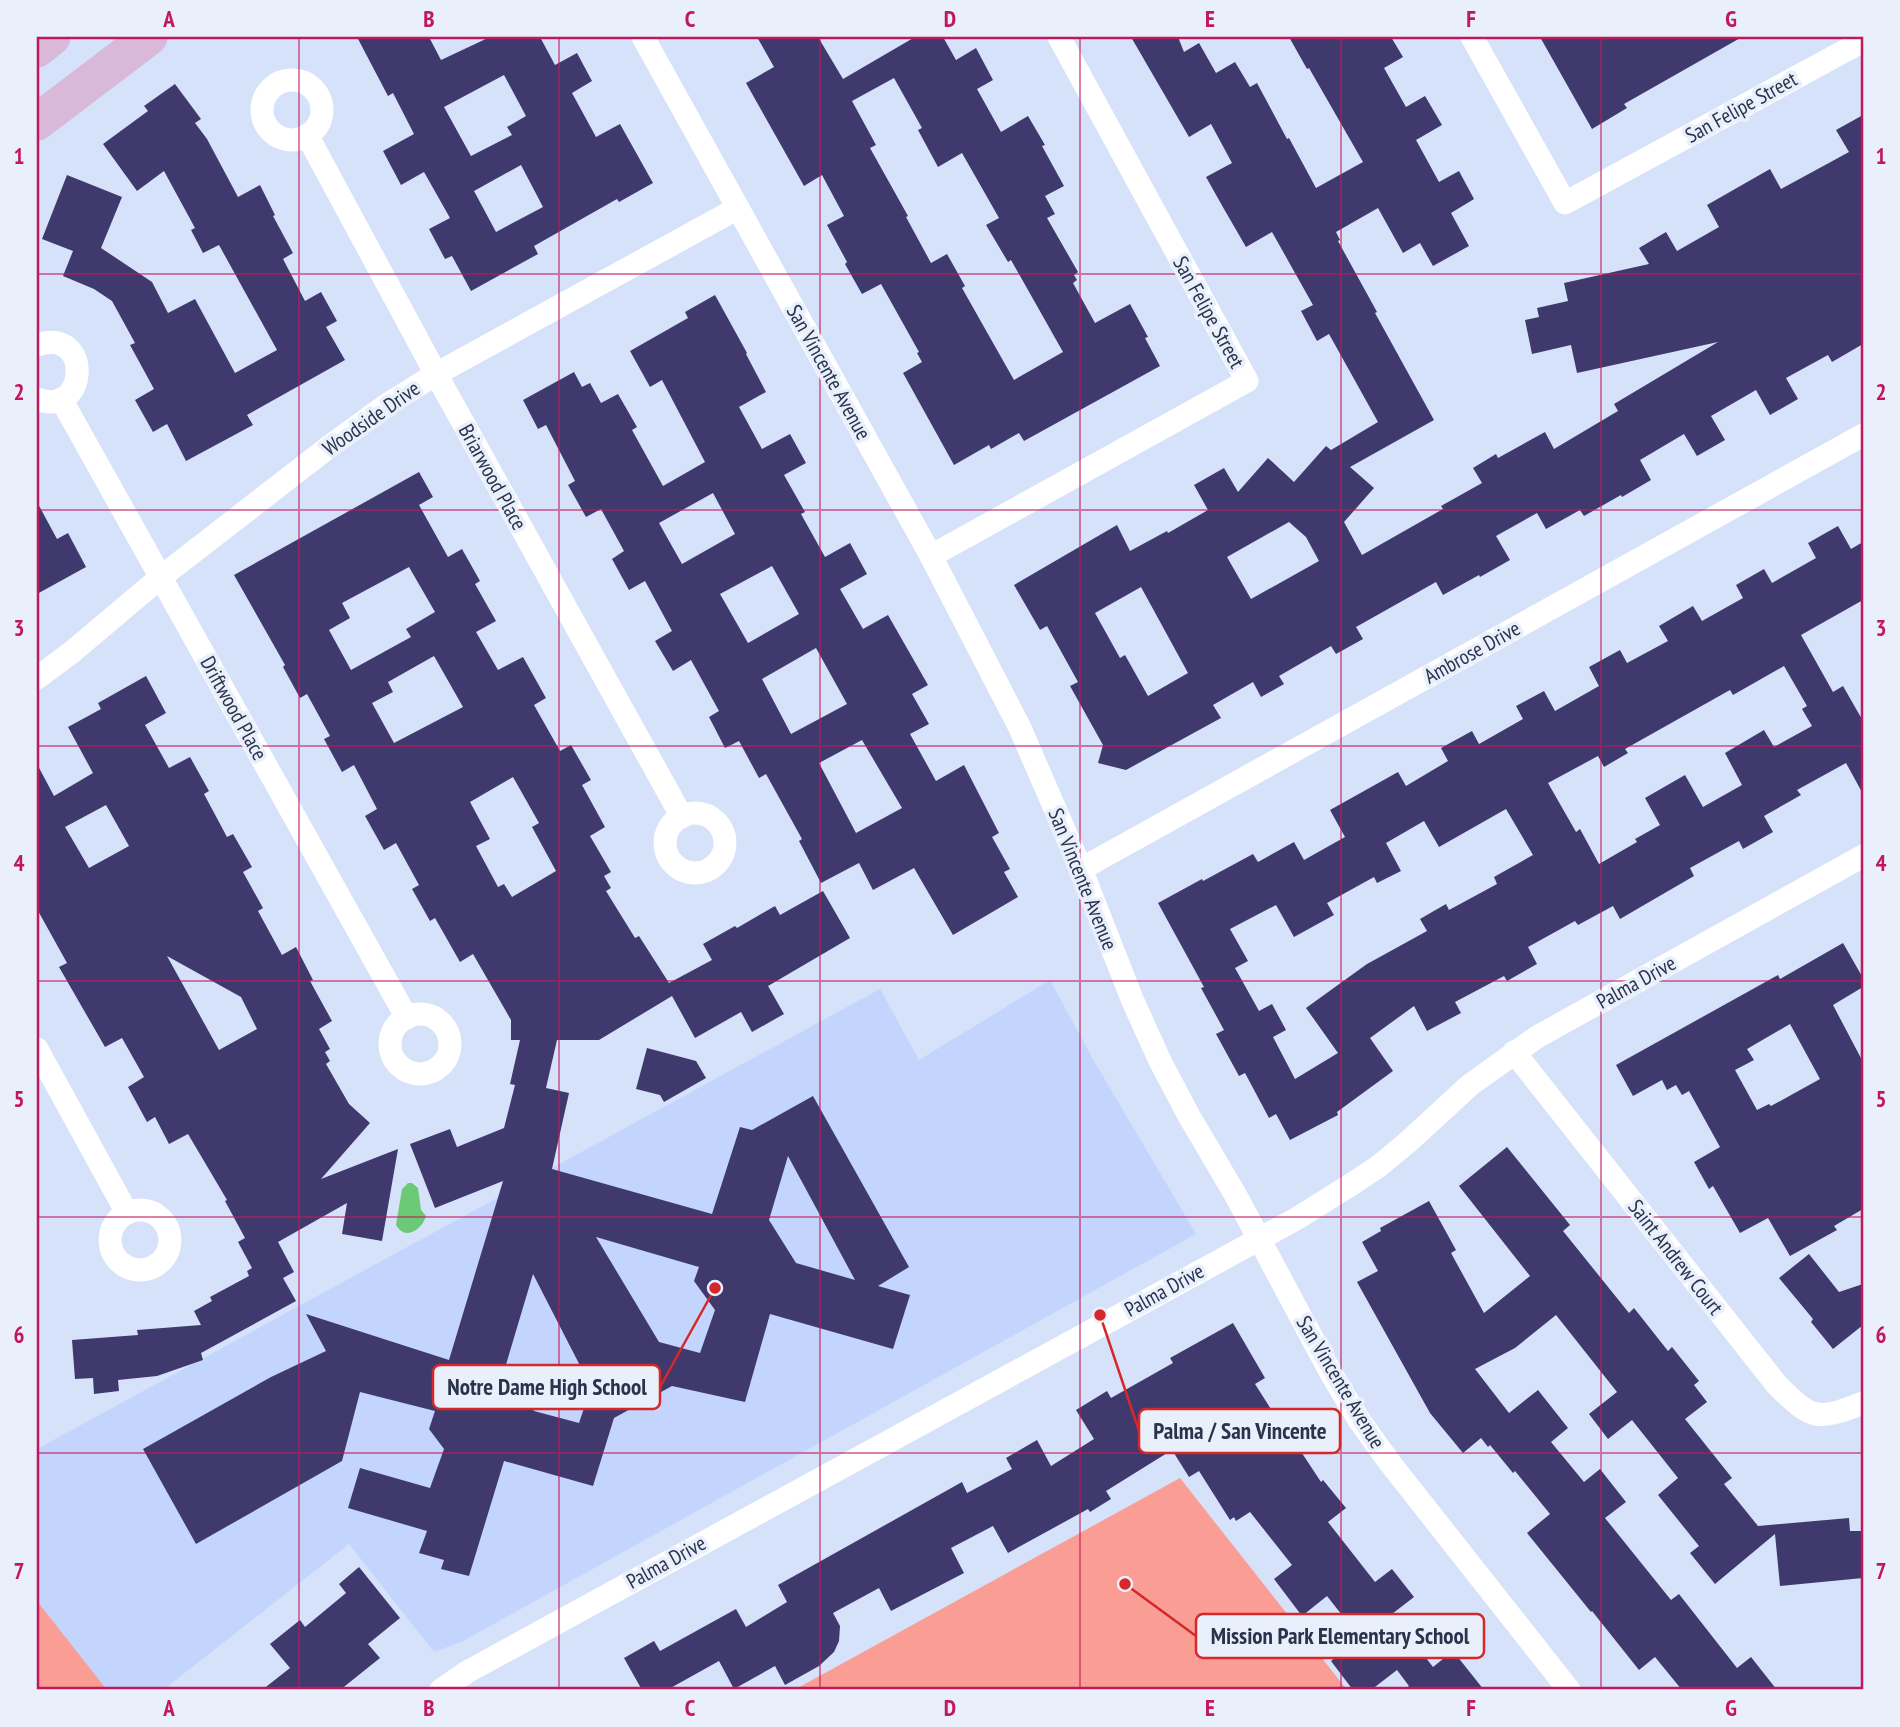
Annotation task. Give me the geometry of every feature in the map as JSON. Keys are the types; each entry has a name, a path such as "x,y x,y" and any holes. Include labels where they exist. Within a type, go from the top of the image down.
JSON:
{"main road":[{"path":"37,49 52,37"},
{"path":"37,122 149,37"}],"street":[{"name":"San Vincente Avenue","path":"643,37 932,556 1020,728 1082,869 1132,999 1160,1061 1332,1375 1359,1420 1390,1463 1569,1690"},
{"name":"San Felipe Street","path":"932,556 1247,381 1059,37"},
{"name":"San Felipe Street","path":"1472,37 1564,203 1863,41"},
{"name":"Briarwood Place","path":"307,135 682,817"},
{"name":"Woodside Drive","path":"37,678 161,577 385,406 436,373 738,208"},
{"path":"37,345 51,342 60,344 68,349 78,366 78,376 69,394 51,402 37,399"},
{"name":"Driftwood Place","path":"61,399 407,1018"},
{"name":"Ambrose Drive","path":"1082,869 1863,435"},
{"name":"Palma Drive","path":"441,1690 479,1665 1330,1198 1379,1166 1470,1085 1537,1037 1863,856"},
{"path":"37,1048 127,1213"},
{"name":"Saint Andrew Court","path":"1514,1052 1777,1385 1812,1414 1837,1412 1863,1403"}],"shaded area":[{"path":"1050,980 1094,1061 1196,1234 463,1641 434,1652 349,1544 163,1690 37,1690 37,1449 880,989 919,1060"},
{"path":"408,1183 418,1188 421,1210 426,1216 421,1226 408,1233 396,1225 402,1189"},
{"path":"1180,1478 1347,1690 794,1690"},
{"path":"37,1601 107,1690 37,1690"}],"building":[{"path":"357,37 429,37 441,60 490,37 540,37 555,65 577,53 592,81 572,93 596,137 620,124 653,183 619,202 617,199 534,246 538,254 471,291 452,256 445,259 429,229 450,218 424,172 401,185 383,151 414,134 393,93 388,96","holes":["504,75 526,116 507,127 512,135 471,156 444,107","521,165 543,207 496,232 474,191"]},
{"path":"757,37 818,37 843,79 915,37 943,37 956,60 976,48 993,80 977,89 1001,132 1028,116 1064,186 1045,196 1055,214 1047,218 1078,272 1074,275 1077,280 1073,283 1095,323 1130,304 1160,366 1024,441 1019,433 991,449 989,445 954,465 903,373 922,362 917,353 919,352 881,284 862,294 827,225 844,216 822,175 804,186 746,83 774,67","holes":["894,78 922,128 918,130 938,167 962,153 999,218 986,225 1008,262 1011,260 1063,352 1014,380 962,288 965,286 947,254 931,263 870,148 876,145 852,101"]},
{"path":"1131,37 1178,37 1184,52 1199,43 1216,73 1235,62 1250,87 1257,83 1316,188 1363,162 1289,37 1391,37 1403,57 1384,68 1406,107 1425,96 1442,125 1416,140 1439,182 1459,171 1474,199 1451,213 1469,246 1433,266 1420,243 1403,253 1378,208 1336,232 1340,240 1338,241 1377,312 1375,313 1434,420 1350,467 1374,488 1344,522 1362,555 1443,509 1441,506 1482,483 1473,468 1496,454 1498,458 1545,432 1554,449 1618,411 1614,404 1718,342 1577,373 1571,345 1532,354 1525,320 1539,317 1537,308 1568,301 1564,283 1649,264 1639,248 1666,232 1677,251 1719,227 1707,205 1770,169 1781,189 1849,152 1836,130 1863,115 1863,344 1832,362 1828,355 1786,378 1798,399 1770,415 1756,390 1711,416 1725,440 1697,456 1684,434 1640,460 1651,480 1622,497 1621,495 1584,516 1580,510 1546,529 1537,513 1496,536 1510,560 1443,595 1436,582 1356,627 1363,639 1336,654 1331,646 1279,676 1284,684 1261,697 1253,682 1213,705 1221,718 1126,770 1098,763 1103,745 1070,686 1078,682 1047,626 1040,630 1014,585 1117,525 1130,551 1167,531 1168,533 1208,510 1194,485 1224,468 1238,492 1268,458 1294,482 1326,446 1331,450 1378,422 1329,334 1317,341 1301,311 1313,305 1272,232 1246,247 1206,177 1232,163 1211,124 1189,137","holes":["1289,522 1306,537 1319,561 1251,599 1227,557","1141,587 1188,673 1148,696 1125,655 1120,658 1095,613"]},
{"path":"1540,37 1742,37 1624,104 1627,108 1592,129"},
{"path":"175,84 201,119 195,123 207,139 238,197 260,185 293,253 283,259 305,301 321,292 337,321 326,327 345,360 247,415 253,425 186,461 167,424 153,432 135,400 154,389 130,345 135,343 112,301 94,289 63,276 73,251 42,239 67,175 122,197 101,248 152,282 168,313 195,299 235,373 277,350 219,245 203,253 191,230 195,228 164,171 137,191 103,144 148,111 144,106"},
{"path":"715,295 766,392 739,407 762,449 790,434 806,463 784,475 805,512 801,514 825,557 850,543 867,574 840,589 863,629 888,615 928,685 912,694 929,724 910,734 936,781 964,765 999,833 992,837 1010,869 1004,872 1018,897 953,935 914,868 873,890 859,863 821,883 799,841 802,839 766,774 759,778 739,741 725,748 709,717 719,711 691,660 673,671 655,641 672,631 645,581 629,590 612,559 624,551 601,509 586,517 568,485 575,481 546,425 538,429 523,400 574,372 582,387 590,383 601,403 618,394 637,427 632,430 663,486 705,462 662,380 650,387 630,351 688,318 685,312","holes":["713,493 735,534 682,564 659,523","772,566 799,614 748,643 720,594","816,648 847,704 791,734 762,679","862,740 902,808 856,833 819,763"]},
{"path":"419,472 433,497 419,505 448,557 462,549 480,581 475,584 496,621 476,632 498,670 523,657 546,698 534,705 560,751 571,745 591,780 582,785 605,827 590,836 611,872 604,876 611,888 606,891 635,938 639,936 669,983 712,960 703,944 775,906 780,915 823,891 850,938 768,986 784,1014 752,1032 741,1012 695,1038 672,996 599,1040 557,1040 546,1088 569,1093 552,1169 712,1214 740,1127 752,1130 813,1096 909,1267 878,1286 910,1295 893,1349 770,1314 745,1402 672,1386 614,1418 593,1486 504,1461 469,1576 441,1569 444,1560 419,1553 427,1531 348,1508 360,1468 430,1488 444,1449 429,1429 435,1411 360,1392 342,1461 196,1544 143,1449 271,1377 326,1351 306,1314 449,1360 503,1181 435,1208 410,1144 450,1129 457,1147 504,1128 515,1085 510,1084 520,1040 511,1040 511,1020 473,954 460,962 435,918 430,921 412,889 419,885 396,843 384,850 365,816 377,809 354,765 342,772 324,739 330,736 307,694 300,698 283,667 285,665 234,575","holes":["409,567 435,612 406,629 411,637 351,670 329,630 350,618 342,603","434,656 463,707 394,743 372,703 393,692 388,682","513,777 539,823 532,827 556,871 512,897 504,884 498,887 476,846 490,839 470,802","788,1156 855,1280 796,1263 769,1220","596,1237 699,1267 694,1281 715,1310 700,1353 659,1342","533,1274 591,1387 579,1423 534,1411 516,1381 502,1378"]},
{"path":"37,502 57,539 68,533 86,567 37,594"},
{"path":"1838,526 1851,549 1863,542 1863,600 1801,635 1833,692 1843,686 1863,721 1863,794 1846,763 1797,790 1801,795 1764,816 1773,832 1743,849 1739,841 1690,868 1694,876 1620,919 1613,906 1578,925 1575,921 1528,947 1537,964 1507,981 1504,976 1455,1002 1461,1013 1427,1031 1414,1006 1370,1038 1393,1071 1337,1112 1338,1115 1290,1140 1276,1114 1269,1118 1245,1073 1239,1076 1216,1034 1224,1030 1201,988 1204,987 1158,903 1253,854 1258,862 1294,842 1304,860 1345,837 1330,810 1398,772 1406,786 1448,761 1441,748 1472,731 1479,744 1523,719 1516,706 1544,691 1555,711 1599,686 1589,667 1620,650 1627,663 1668,641 1659,626 1693,606 1702,621 1743,598 1736,585 1764,569 1772,583 1816,558 1808,543","holes":["1784,666 1807,706 1802,709 1812,726 1774,747 1764,730 1725,753 1742,785 1703,807 1685,775 1645,798 1660,825 1599,864 1580,829 1576,832 1548,783 1598,756 1604,767 1628,753 1625,749 1730,690 1733,695","1506,809 1533,855 1494,877 1497,884 1449,910 1446,904 1420,919 1427,931 1367,964 1306,1008 1338,1053 1295,1079 1273,1037 1286,1030 1272,1004 1259,1011 1235,968 1248,961 1230,929 1276,905 1294,937 1334,915 1327,903 1374,877 1377,883 1401,871 1386,843 1424,821 1439,847"]},
{"path":"146,676 166,713 145,725 169,768 190,757 209,791 204,794 227,837 233,834 252,867 243,872 263,908 258,911 282,955 296,947 313,980 310,981 332,1021 319,1029 330,1049 325,1052 330,1061 326,1064 349,1104 370,1123 321,1179 398,1149 382,1241 342,1234 347,1203 278,1242 294,1272 283,1278 296,1301 201,1353 203,1360 157,1376 118,1380 119,1391 94,1394 93,1378 75,1379 72,1340 138,1335 137,1330 201,1325 194,1311 212,1301 210,1297 249,1276 247,1271 252,1268 238,1242 245,1238 225,1201 227,1200 188,1134 169,1144 155,1117 147,1122 128,1087 144,1077 122,1038 105,1047 59,967 67,963 37,909 37,764 54,796 93,773 68,727 101,709 98,703","holes":["106,805 129,846 89,868 65,827","167,956 241,997 257,1029 219,1050"]},
{"path":"1843,943 1863,978 1863,987 1833,1005 1863,1062 1863,1209 1834,1226 1837,1230 1790,1256 1768,1218 1740,1233 1713,1186 1709,1189 1694,1162 1720,1147 1689,1091 1682,1095 1676,1085 1667,1090 1662,1080 1633,1096 1616,1065 1778,975 1780,979","holes":["1790,1024 1820,1079 1771,1106 1769,1104 1757,1110 1735,1070 1754,1060 1747,1049"]},
{"path":"647,1048 696,1061 706,1078 664,1102 660,1095 636,1089"},
{"path":"1507,1147 1570,1225 1563,1231 1629,1313 1634,1308 1668,1351 1672,1347 1699,1381 1694,1385 1707,1402 1685,1419 1732,1478 1724,1484 1758,1526 1849,1518 1850,1531 1861,1531 1863,1578 1780,1586 1775,1534 1715,1584 1690,1553 1699,1546 1658,1495 1678,1478 1632,1420 1608,1439 1589,1414 1617,1392 1556,1315 1515,1348 1475,1369 1509,1413 1538,1390 1568,1428 1551,1442 1584,1482 1600,1469 1626,1502 1605,1518 1671,1600 1679,1594 1737,1668 1751,1657 1777,1690 1682,1690 1655,1657 1639,1670 1527,1533 1550,1514 1515,1471 1513,1473 1481,1438 1463,1453 1430,1413 1357,1282 1378,1271 1362,1242 1381,1231 1380,1228 1429,1201 1456,1250 1451,1253 1484,1313 1530,1276 1459,1186"},
{"path":"1809,1254 1839,1292 1863,1284 1863,1325 1833,1349 1811,1322 1813,1319 1779,1278"},
{"path":"1233,1323 1265,1378 1255,1384 1321,1482 1323,1480 1346,1508 1328,1522 1375,1582 1392,1569 1414,1597 1392,1614 1433,1667 1453,1651 1484,1690 1403,1690 1409,1686 1397,1670 1371,1690 1353,1690 1331,1661 1360,1638 1327,1596 1302,1616 1274,1579 1292,1565 1250,1512 1236,1521 1234,1517 1230,1520 1199,1471 1189,1477 1172,1450 1106,1491 1111,1499 1008,1553 993,1526 951,1548 964,1573 891,1611 879,1588 833,1613 840,1626 839,1641 834,1652 819,1666 785,1685 775,1666 734,1689 719,1661 667,1690 642,1690 624,1658 654,1641 660,1651 736,1609 746,1627 787,1602 778,1585 962,1482 967,1493 1012,1469 1006,1458 1037,1440 1051,1466 1094,1439 1076,1410 1107,1391 1111,1398 1173,1363 1170,1358"},
{"path":"359,1567 400,1618 368,1644 380,1658 340,1690 262,1690 290,1668 270,1644 300,1620 305,1627 346,1593 339,1584"}],"place":[{"name":"Notre Dame High School","path":"715,1288"},
{"name":"Palma / San Vincente","path":"1100,1315"},
{"name":"Mission Park Elementary School","path":"1125,1584"}]}
